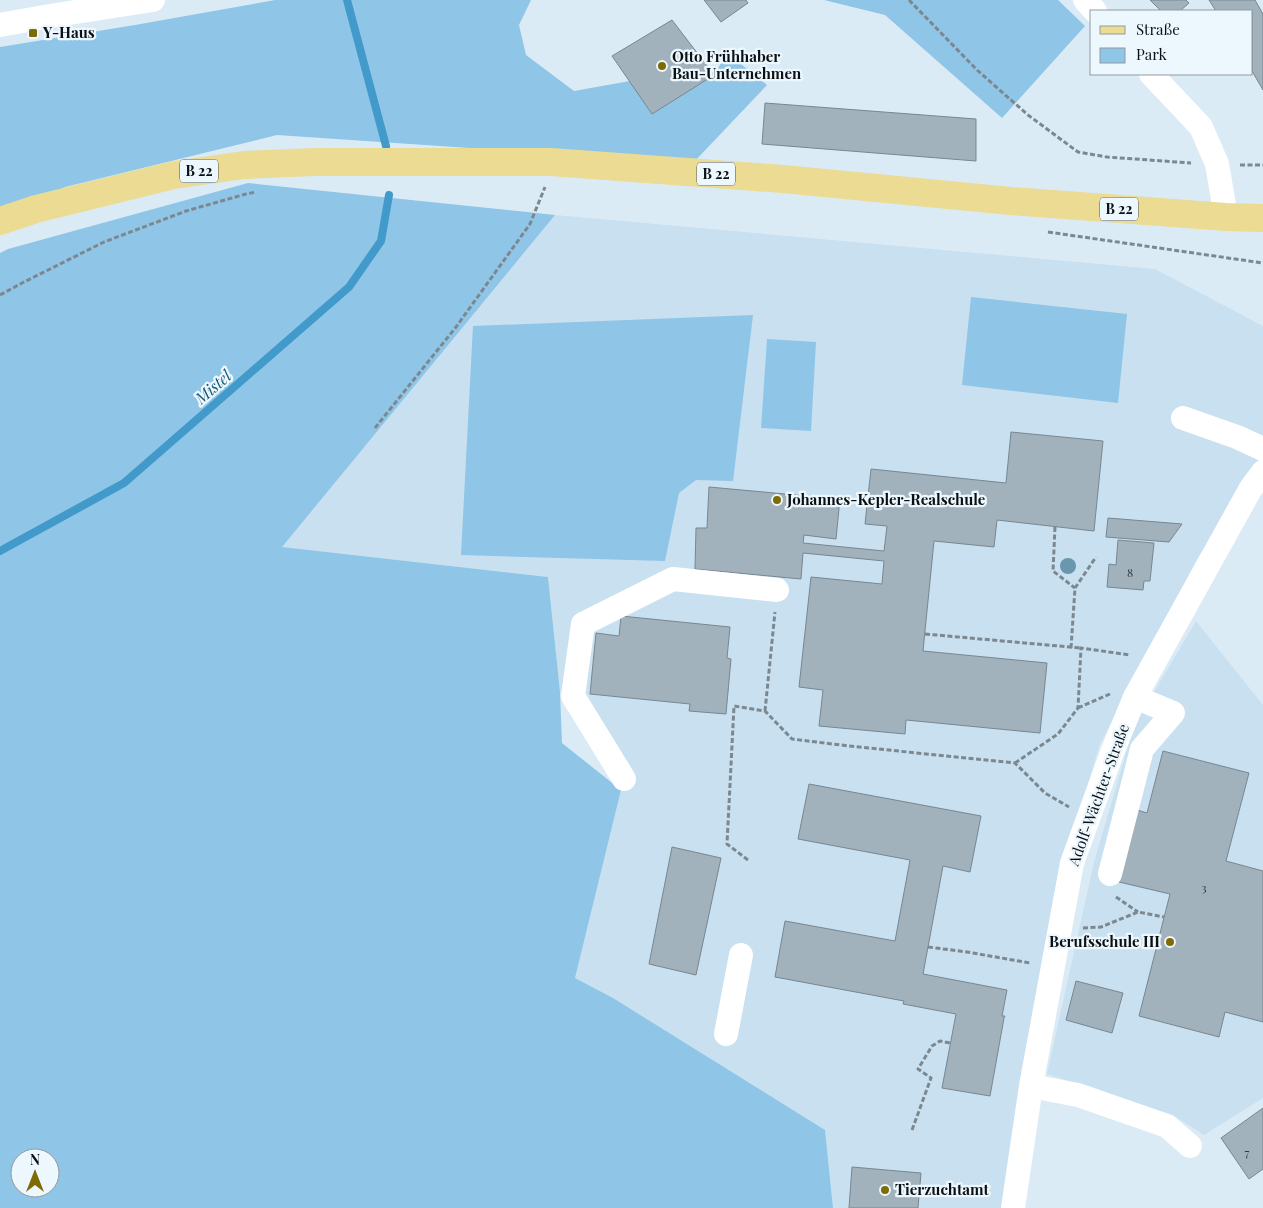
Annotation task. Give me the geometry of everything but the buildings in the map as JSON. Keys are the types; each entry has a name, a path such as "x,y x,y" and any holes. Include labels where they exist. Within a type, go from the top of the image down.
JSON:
{"main road":[{"name":"B 22","path":"0,221 36,209 174,175 244,165 314,162 550,162 783,179 1011,201 1263,218"}],"street":[{"path":"0,26 126,2 153,0"},
{"path":"1085,0 1094,10"},
{"path":"1152,75 1201,127 1217,164 1226,217"},
{"path":"1183,418 1237,437 1263,449"},
{"name":"Adolf-Wächter-Straße","path":"1013,1208 1031,1086 1072,863 1113,750 1135,697 1251,488 1263,472"},
{"path":"624,778 573,696 583,624 672,579 777,590"},
{"path":"1110,874 1142,749 1174,713 1135,697"},
{"path":"726,1034 741,955"},
{"path":"1031,1086 1078,1095 1167,1126 1190,1146"}],"path":[{"path":"909,0 977,70 1028,115 1078,152 1107,157 1217,164"},
{"path":"375,428 456,328 530,224 546,185 550,162"},
{"path":"0,295 104,242 186,211 246,194 264,191"},
{"path":"1042,231 1263,263"},
{"path":"1055,526 1053,572 1074,588"},
{"path":"1071,648 1074,588 1096,557"},
{"path":"765,711 777,590"},
{"path":"925,634 1081,648 1138,656 1154,663"},
{"path":"1016,763 1058,734 1078,708 1081,648"},
{"path":"748,860 727,844 734,706 765,711 792,739 1016,763 1045,792 1088,819"},
{"path":"1060,930 1102,927 1138,912 1164,917"},
{"path":"928,947 1053,967"},
{"path":"912,1130 930,1078 918,1069 932,1046 940,1041 950,1043"}],"shaded area":[{"name":"Johannes-Kepler-Realschule","path":"555,215 1155,269 1263,326 1263,454 1197,559 1099,746 1077,825 1005,1208 833,1208 825,1130 613,998 575,978 621,790 560,692 548,577 281,547"},
{"name":"Berufsschule III","path":"1196,621 1263,705 1263,1098 1204,1135 1173,1115 1047,1074 1094,862 1134,726"}],"green space":[{"path":"275,0 531,0 519,25 526,55 574,91 630,81 652,113 714,75 727,53 767,85 693,163 277,135 65,187 15,211 0,209 0,47"},
{"path":"824,0 1058,0 1085,26 1002,118 885,15"},
{"path":"248,183 555,215 282,547 548,577 560,692 562,743 621,790 575,978 613,998 825,1130 833,1208 0,1208 0,253 8,249"},
{"path":"971,297 1127,314 1118,403 962,385"},
{"path":"753,315 733,481 696,480 679,493 665,561 461,555 473,326"},
{"path":"767,339 816,342 811,431 761,428"}],"waterway":[{"name":"Mistel","path":"347,0 386,146"},
{"name":"Mistel","path":"0,551 124,483 349,287 381,241 389,195"}],"place":[{"name":"Y-Haus","path":"33,33"},
{"name":"Otto Frühhaber Bau-Unternehmen","path":"662,66"},
{"name":"Johannes-Kepler-Realschule","path":"777,500"},
{"name":"Berufsschule III","path":"1170,942"},
{"name":"Tierzuchtamt","path":"885,1190"}]}
